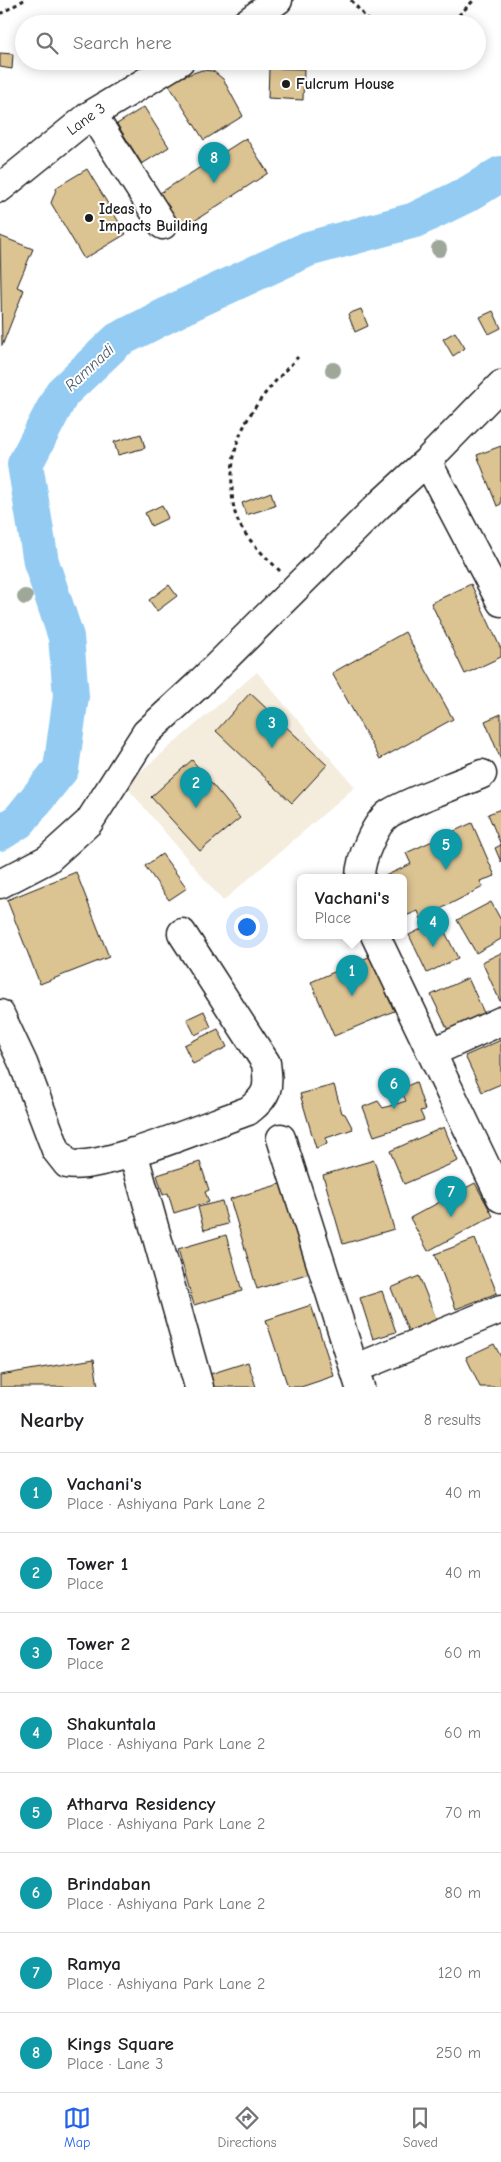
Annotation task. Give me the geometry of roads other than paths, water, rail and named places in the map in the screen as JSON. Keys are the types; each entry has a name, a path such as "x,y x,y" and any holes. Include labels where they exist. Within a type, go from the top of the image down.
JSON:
{"street":[{"path":"257,15 278,0"},
{"name":"Lane 3","path":"0,188 92,114 165,70"},
{"path":"92,114 163,225"},
{"path":"0,884 48,859 89,822 146,733 427,461 501,385"},
{"path":"427,461 501,602"},
{"path":"360,874 360,868 371,838 388,814 482,774"},
{"path":"0,1014 23,1063 56,1150 67,1164 82,1166 133,1152 248,1111 263,1100 268,1081 266,1063 182,933"},
{"path":"377,939 501,1198"},
{"path":"431,1049 501,1020"},
{"path":"281,1138 357,1378 501,1309"},
{"path":"133,1152 200,1387"}],"waterway":[{"name":"Ramnadi","path":"0,833 19,821 61,769 71,696 66,637 41,562 25,464 62,393 118,340 187,305 308,249 415,220 468,194 501,174"}],"place":[{"name":"Fulcrum House","path":"286,84"},
{"name":"Kings Square","path":"214,183"},
{"name":"Ideas to Impacts Building","path":"89,218"},
{"name":"Tower 2","path":"272,748"},
{"name":"Tower 1","path":"196,808"},
{"name":"Atharva Residency","path":"446,870"},
{"name":"Shakuntala","path":"433,947"},
{"name":"Vachani's","path":"352,996"},
{"name":"Brindaban","path":"394,1109"},
{"name":"Ramya","path":"451,1217"}]}
